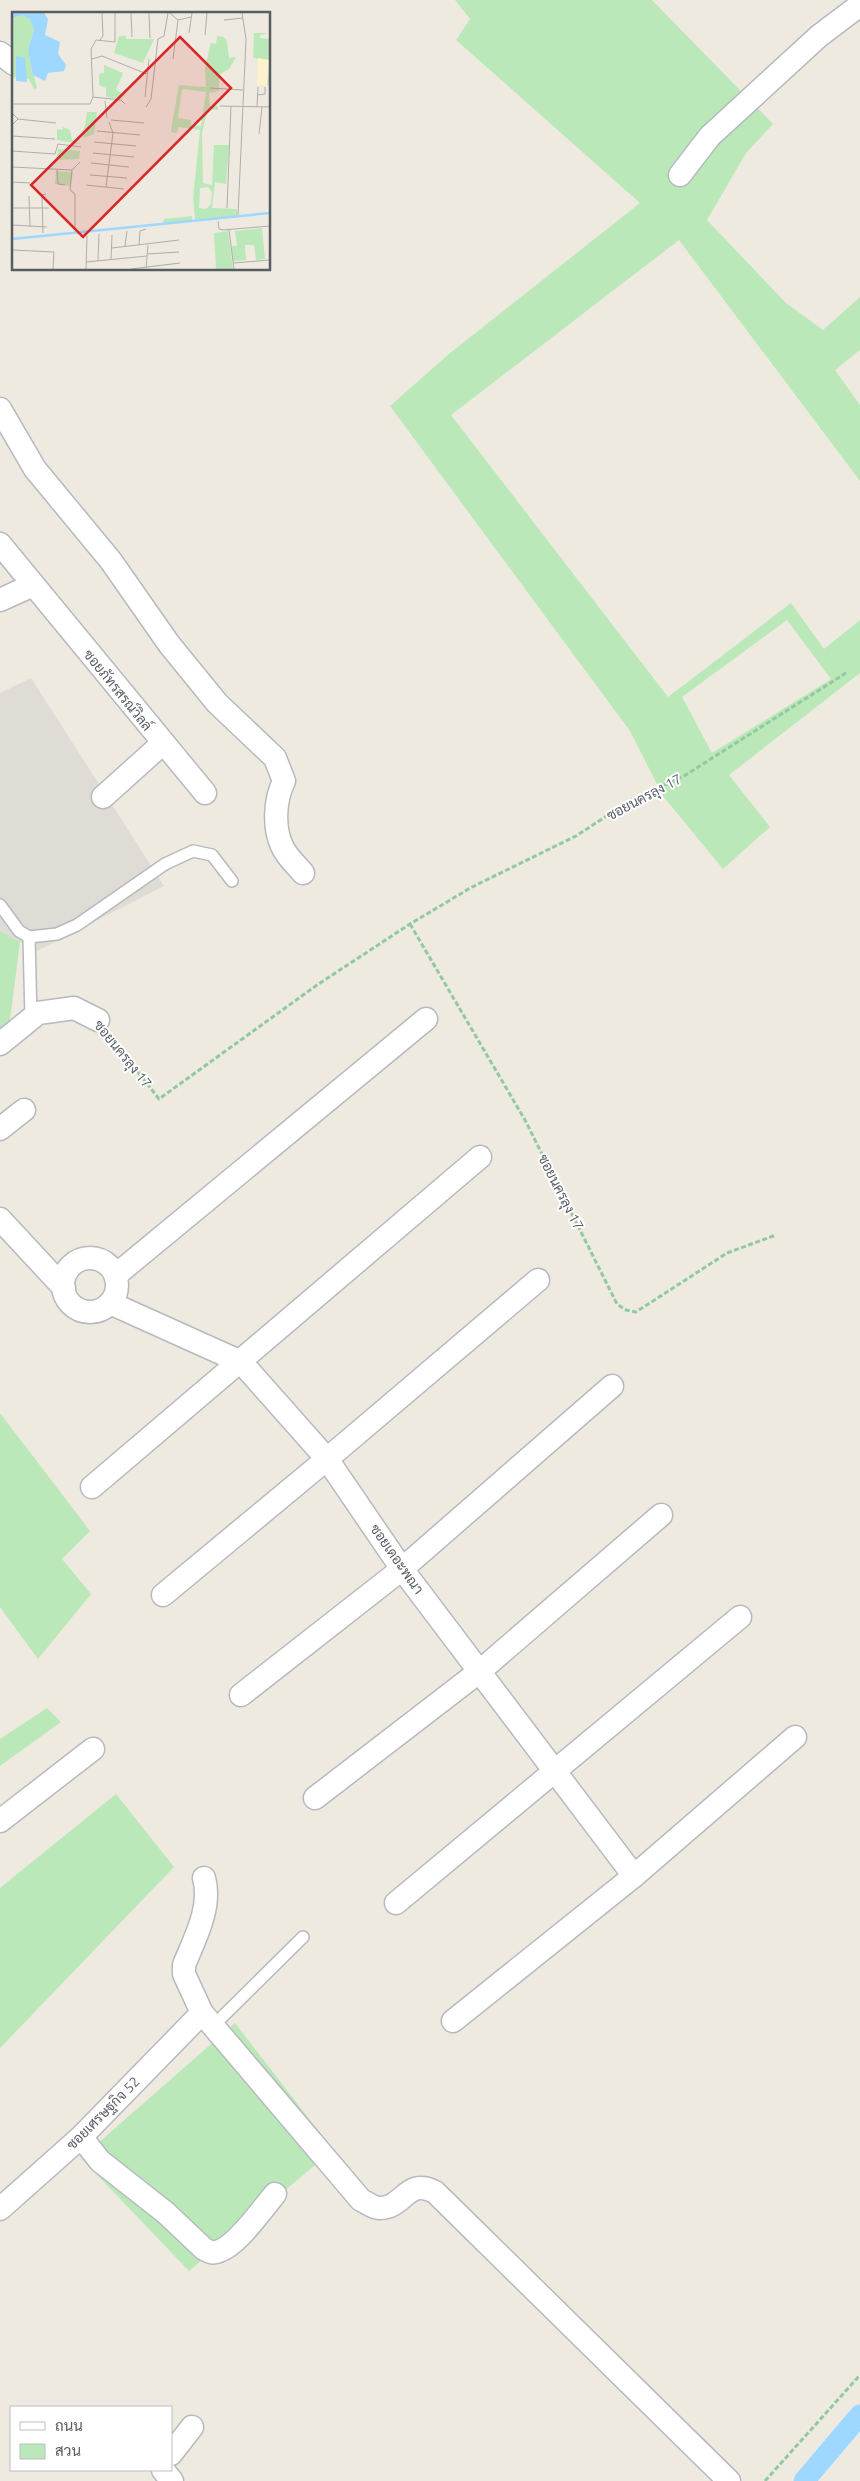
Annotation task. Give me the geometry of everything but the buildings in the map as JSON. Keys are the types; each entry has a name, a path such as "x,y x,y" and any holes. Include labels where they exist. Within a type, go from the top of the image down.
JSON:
{"street":[{"path":"680,175 710,136 819,36 860,5"},
{"path":"0,53 12,62"},
{"path":"0,409 35,468 112,561 169,644 217,703 275,758 284,781 278,792 277,833 282,847 303,873"},
{"name":"ซอยภัทรสรณ์วิลล์","path":"0,544 162,744 205,793"},
{"path":"0,600 33,586"},
{"path":"103,796 162,744"},
{"name":"ซอยนครลุง 17","path":"0,1044 31,1018 47,1011 74,1008 98,1020"},
{"path":"116,1275 426,1020"},
{"path":"0,1129 24,1110"},
{"path":"92,1487 480,1157"},
{"path":"0,1219 64,1288"},
{"path":"88,1258 105,1262 116,1275 117,1290 110,1303 96,1311 80,1310 68,1301 64,1288 64,1279 73,1264 88,1258"},
{"path":"163,1594 328,1459 538,1280"},
{"name":"ซอยเดอะพณา","path":"110,1303 241,1362 328,1459 402,1568 634,1876"},
{"path":"240,1695 402,1568 612,1386"},
{"path":"315,1798 480,1671 660,1514"},
{"path":"396,1903 555,1773 740,1617"},
{"path":"453,2021 634,1876 795,1737"},
{"path":"0,1821 93,1748"},
{"path":"204,1878 208,1892 205,1909 184,1965 184,1974 207,2020 361,2200 378,2208 392,2206 415,2188 425,2187 435,2192 729,2480"},
{"name":"ซอยเศรษฐกิจ 52","path":"0,2209 207,2020"},
{"path":"81,2137 100,2161 159,2207 204,2249 212,2253 230,2245 275,2194"},
{"path":"172,2453 192,2427"},
{"path":"164,2471 172,2481"}],"lane":[{"path":"0,904 19,931 29,937 57,934 77,925 166,864 193,852 212,855 232,881"},
{"path":"29,937 31,1018"},
{"path":"207,2020 304,1937"}],"path":[{"name":"ซอยนครลุง 17","path":"98,1020 159,1099 317,985 410,924 472,887 576,836 631,800 684,776 846,674"},
{"name":"ซอยนครลุง 17","path":"410,924 524,1120 617,1304 626,1310 636,1312 727,1253 776,1235"},
{"path":"765,2481 860,2375"}],"shaded area":[{"path":"31,678 164,886 37,951 0,931 0,693"}],"green space":[{"path":"455,0 652,0 773,124 746,153 707,220 786,303 823,330 860,297 860,350 835,370 860,405 860,481 679,240 451,415 668,697 791,603 824,649 860,620 860,673 729,775 770,827 723,869 663,796 630,731 390,406 450,353 640,203 456,40 470,19","holes":["787,620 831,679 712,753 682,697"]},
{"path":"0,931 20,942 10,1020 0,1029"},
{"path":"0,1413 90,1531 62,1559 91,1594 38,1659 0,1607"},
{"path":"47,1708 61,1722 0,1766 0,1739"},
{"path":"116,1794 174,1867 0,2048 0,1888"},
{"path":"235,2023 333,2150 189,2271 81,2158"}],"waterway":[{"path":"804,2481 860,2415"}]}
